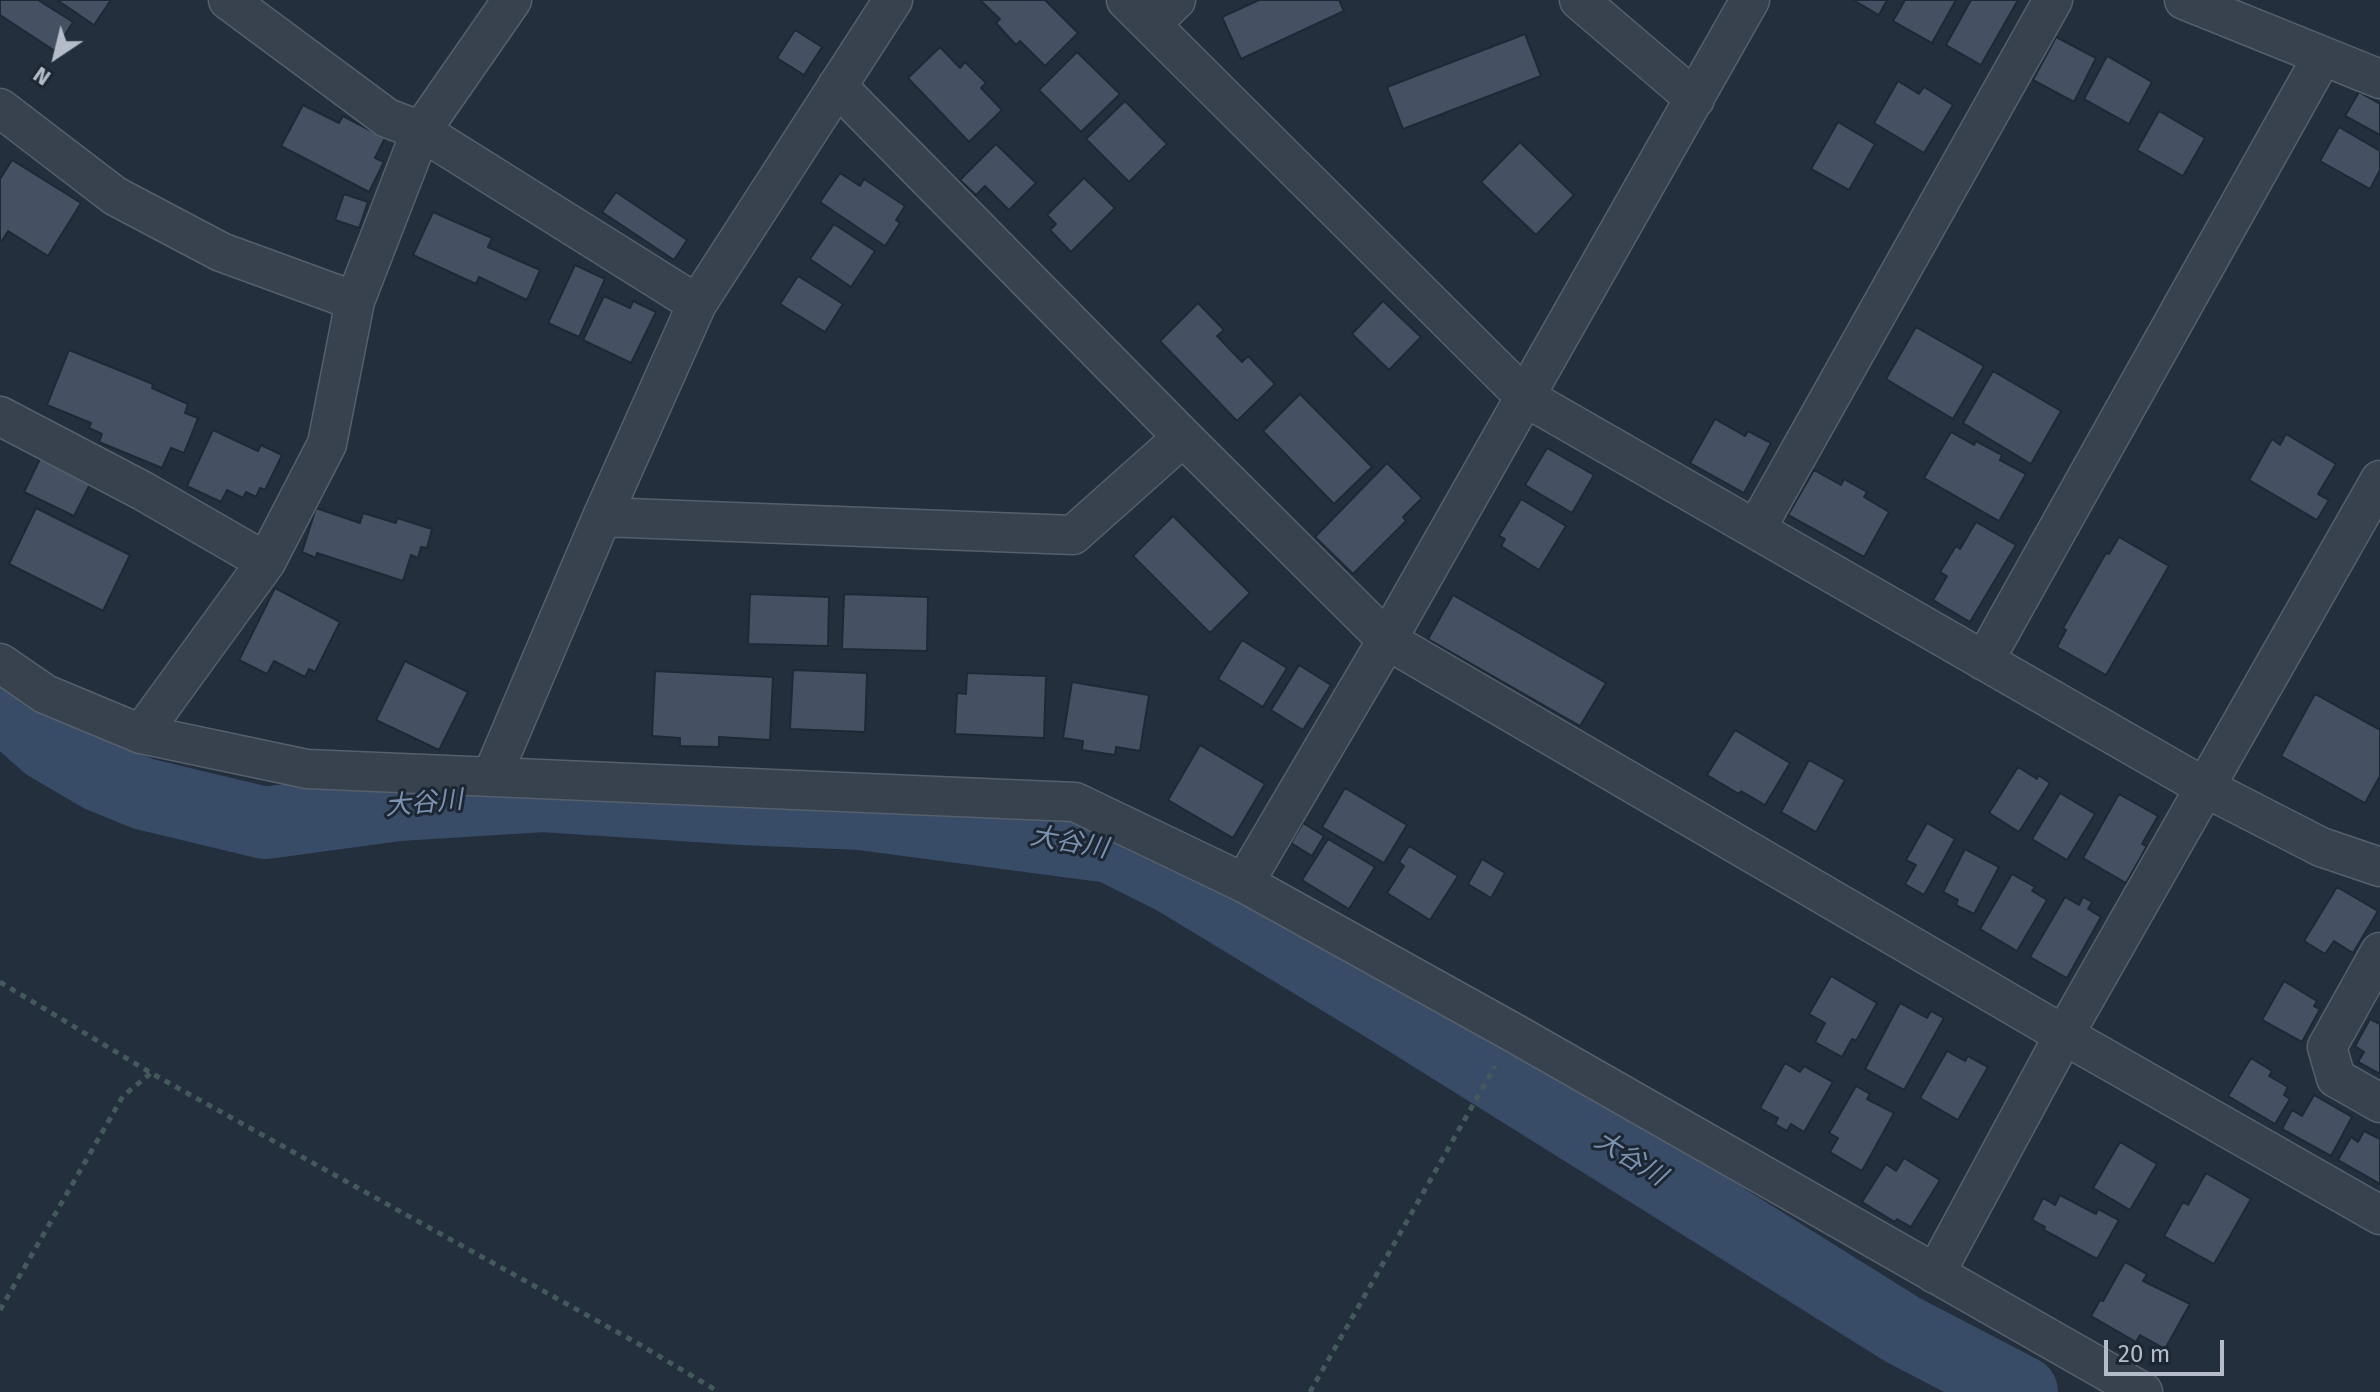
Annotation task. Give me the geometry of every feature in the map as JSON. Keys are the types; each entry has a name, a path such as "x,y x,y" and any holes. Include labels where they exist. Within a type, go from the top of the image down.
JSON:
{"street":[{"path":"228,0 387,118 421,131 697,304"},
{"path":"141,734 266,562 327,444 355,301 421,131 512,0"},
{"path":"492,776 697,304 893,0"},
{"path":"1579,0 1695,99"},
{"path":"1244,883 1387,640 1750,0"},
{"path":"1756,529 2053,0"},
{"path":"2184,0 2380,79"},
{"path":"1151,8 1525,397 2206,788 2321,847 2380,867"},
{"path":"1984,661 2322,57"},
{"path":"837,86 1387,640 2064,1035 2380,1215"},
{"path":"0,108 115,196 221,252 355,301"},
{"path":"0,416 143,491 266,562"},
{"path":"602,517 1073,535 1183,437"},
{"path":"1935,1274 2064,1035 2206,788 2366,537 2380,480"},
{"path":"0,663 45,694 141,734 307,769 1075,802 1244,883 1514,1033 2143,1392"},
{"path":"2380,952 2327,1047 2336,1078 2380,1103"}],"path":[{"path":"0,982 151,1073 637,1343 719,1392"},
{"path":"1310,1392 1514,1033"},
{"path":"0,1310 123,1096 151,1073"}],"building":[{"path":"0,0 38,0 73,22 55,51 0,15"},
{"path":"57,0 111,0 94,25"},
{"path":"980,0 1045,0 1078,33 1045,66 1020,41 1016,45 996,23 1000,19"},
{"path":"1259,0 1339,0 1344,11 1241,59 1222,17"},
{"path":"1853,0 1887,0 1879,15"},
{"path":"1905,0 1956,0 1932,43 1893,21"},
{"path":"1971,0 2018,0 1981,65 1946,45"},
{"path":"795,30 822,47 804,75 777,58"},
{"path":"1525,34 1541,76 1403,129 1387,87"},
{"path":"2056,37 2096,58 2074,102 2033,80"},
{"path":"940,47 960,68 965,62 986,83 981,88 1002,110 969,142 908,78"},
{"path":"1077,52 1120,94 1081,132 1039,90"},
{"path":"2107,56 2152,82 2129,124 2084,99"},
{"path":"1898,81 1919,94 1924,87 1953,105 1924,153 1874,123"},
{"path":"2359,92 2380,104 2380,135 2345,116"},
{"path":"1125,101 1167,144 1129,182 1086,139"},
{"path":"303,105 339,123 343,116 385,138 375,158 384,162 369,192 281,146"},
{"path":"2159,111 2205,138 2183,176 2137,150"},
{"path":"1838,122 1875,144 1849,190 1811,169"},
{"path":"2339,127 2380,151 2380,170 2370,189 2320,161"},
{"path":"1520,142 1574,195 1536,235 1481,182"},
{"path":"996,144 1036,183 1009,210 985,186 976,195 960,180"},
{"path":"12,160 81,203 48,256 8,231 0,240 0,179"},
{"path":"840,173 860,186 864,179 905,206 896,220 900,223 885,246 820,202"},
{"path":"1084,178 1115,208 1071,252 1050,230 1056,224 1047,215"},
{"path":"616,192 687,240 674,260 602,212"},
{"path":"344,194 368,202 359,228 335,220"},
{"path":"433,212 492,238 488,247 540,270 527,300 479,277 476,284 413,255"},
{"path":"834,224 875,251 851,287 810,259"},
{"path":"575,265 605,279 579,337 548,323"},
{"path":"798,276 843,304 825,332 780,304"},
{"path":"604,296 630,308 633,301 656,312 631,363 583,340"},
{"path":"1383,301 1421,337 1389,370 1352,334"},
{"path":"1198,303 1224,330 1217,336 1242,362 1248,356 1275,384 1237,421 1160,341"},
{"path":"1916,327 1984,366 1953,419 1886,379"},
{"path":"69,350 153,384 152,388 188,404 185,413 198,418 184,453 171,448 162,468 99,442 102,434 89,428 91,423 47,405"},
{"path":"1993,371 2061,411 2031,464 1963,423"},
{"path":"1300,394 1372,467 1334,504 1263,431"},
{"path":"1715,419 1745,436 1748,431 1771,443 1744,493 1690,463"},
{"path":"213,430 258,451 261,445 282,455 265,490 260,488 256,497 246,492 243,498 227,490 221,502 187,486"},
{"path":"1951,432 2002,455 2000,460 2026,474 1999,521 1924,478"},
{"path":"2286,434 2336,464 2318,494 2329,500 2317,520 2249,480 2272,439 2280,445"},
{"path":"1547,448 1594,475 1572,513 1525,485"},
{"path":"41,457 91,482 74,516 24,492"},
{"path":"1387,463 1422,498 1403,517 1406,521 1353,574 1315,537"},
{"path":"1814,470 1841,485 1844,479 1867,492 1864,497 1889,512 1864,557 1788,515"},
{"path":"1521,499 1566,526 1539,570 1501,546 1505,539 1499,536"},
{"path":"36,508 130,555 103,611 9,564"},
{"path":"316,508 360,523 363,513 396,523 397,518 432,529 427,548 421,547 418,558 411,555 403,581 317,553 316,558 302,552"},
{"path":"1173,516 1250,593 1210,633 1133,556"},
{"path":"1976,522 2016,545 1970,622 1933,600 1947,576 1940,572 1956,546 1960,549"},
{"path":"2119,537 2169,566 2106,675 2057,647 2066,630 2063,628 2106,553 2109,554"},
{"path":"275,588 340,622 315,672 309,669 305,677 274,661 267,674 239,660"},
{"path":"750,594 829,597 828,646 748,644"},
{"path":"844,594 928,597 927,651 842,649"},
{"path":"1453,595 1606,683 1580,726 1428,639"},
{"path":"1242,640 1287,668 1263,707 1218,679"},
{"path":"405,661 468,692 439,750 376,720"},
{"path":"1299,665 1331,685 1303,730 1271,710"},
{"path":"793,670 867,673 865,732 790,729"},
{"path":"655,671 773,677 770,740 719,737 719,747 680,746 680,738 652,736"},
{"path":"967,673 1046,676 1044,738 955,734 957,693 966,694"},
{"path":"1072,682 1149,695 1140,751 1116,747 1115,755 1082,750 1083,741 1063,738"},
{"path":"2315,694 2380,730 2380,776 2365,803 2281,756"},
{"path":"1735,730 1790,763 1765,805 1707,775"},
{"path":"1200,745 1265,784 1233,838 1168,800"},
{"path":"1809,760 1845,780 1816,832 1781,812"},
{"path":"2018,767 2050,783 2019,832 1989,813"},
{"path":"1345,788 1407,825 1384,863 1322,827"},
{"path":"2060,793 2095,814 2067,860 2032,839"},
{"path":"2119,794 2158,816 2142,844 2147,846 2126,883 2083,858"},
{"path":"1303,823 1324,836 1312,856 1291,843"},
{"path":"1927,823 1955,839 1924,895 1905,884 1916,865 1906,860"},
{"path":"1328,839 1375,867 1349,909 1302,880"},
{"path":"1409,846 1458,876 1430,920 1387,893 1404,866 1399,862"},
{"path":"1965,849 1999,867 1974,914 1956,905 1958,900 1943,892"},
{"path":"1482,859 1505,873 1491,898 1468,884"},
{"path":"2012,874 2035,887 2032,891 2047,900 2017,951 1980,929"},
{"path":"2337,887 2378,911 2353,953 2334,941 2325,954 2304,941"},
{"path":"2065,897 2079,905 2083,897 2092,902 2088,909 2101,917 2067,978 2030,957"},
{"path":"1831,976 1877,1003 1856,1041 1852,1039 1842,1057 1815,1042 1825,1023 1809,1014"},
{"path":"2284,981 2317,1001 2314,1006 2320,1009 2302,1042 2262,1020"},
{"path":"1900,1003 1927,1018 1931,1011 1944,1018 1904,1090 1865,1069"},
{"path":"2370,1019 2380,1024 2380,1074 2358,1062 2364,1052 2355,1046"},
{"path":"1947,1051 1965,1061 1968,1056 1988,1067 1958,1120 1920,1098"},
{"path":"2251,1058 2272,1071 2269,1076 2288,1087 2284,1095 2290,1099 2275,1124 2228,1096"},
{"path":"1785,1063 1800,1072 1804,1066 1833,1082 1804,1132 1791,1124 1787,1131 1775,1124 1778,1118 1760,1108"},
{"path":"1856,1086 1870,1094 1867,1099 1894,1113 1862,1171 1830,1152 1838,1138 1829,1133"},
{"path":"2314,1095 2352,1117 2331,1156 2282,1129 2292,1110 2302,1116"},
{"path":"2364,1131 2380,1139 2380,1184 2338,1160 2351,1137 2358,1142"},
{"path":"2120,1142 2157,1164 2130,1210 2093,1188"},
{"path":"1904,1158 1940,1180 1911,1227 1897,1219 1895,1222 1862,1202 1886,1164 1896,1171"},
{"path":"2206,1173 2251,1199 2214,1264 2164,1236 2183,1202 2188,1205"},
{"path":"2060,1195 2096,1214 2098,1209 2119,1220 2097,1259 2044,1230 2045,1227 2032,1220 2043,1198 2055,1205"},
{"path":"2125,1262 2147,1274 2143,1281 2190,1304 2165,1349 2140,1335 2136,1342 2091,1316"}],"waterway":[{"name":"大谷川","path":"0,703 47,745 100,776 144,794 265,823 398,805 543,796 861,814 1111,847 1173,878 1394,1012 1903,1330 2022,1392"}]}
